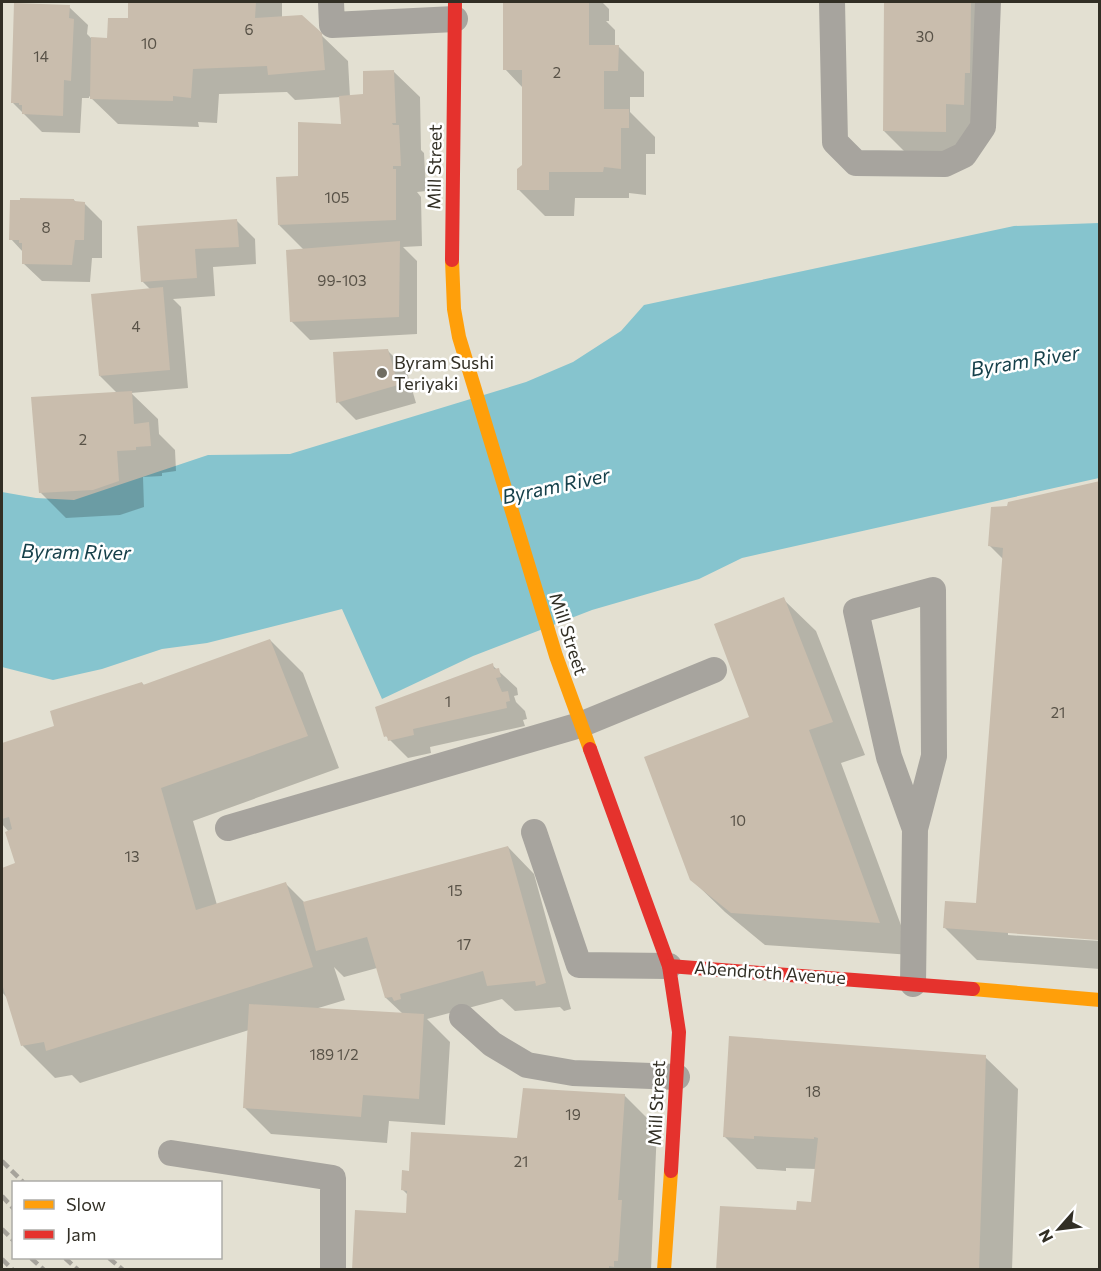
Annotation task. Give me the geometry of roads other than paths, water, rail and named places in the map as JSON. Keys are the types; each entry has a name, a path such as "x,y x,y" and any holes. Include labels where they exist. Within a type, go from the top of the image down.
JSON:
{"street":[{"name":"Mill Street","path":"455,10 452,260 454,309 459,337 556,656 669,966 679,1032 664,1269"},
{"name":"Abendroth Avenue","path":"669,966 1100,1000"}],"lane":[{"path":"332,2 332,25 455,10"},
{"path":"832,2 835,142 856,163 934,164 945,164 964,155 983,128 988,2"},
{"path":"913,984 915,829 934,756 933,590 856,611 889,757 915,829"},
{"path":"228,828 580,724 714,670"},
{"name":"Abendroth Avenue","path":"534,832 579,965 669,966"},
{"path":"462,1017 492,1044 526,1065 573,1073 677,1077"},
{"path":"171,1153 333,1178 333,1269"}],"water":[{"name":"Byram River","path":"1099,223 1099,478 742,558 699,579 592,610 473,656 382,699 342,609 207,643 162,649 102,669 53,680 2,667 2,492 36,498 74,500 208,455 290,454 526,382 573,362 621,331 644,305 1014,226"}],"railway":[{"path":"2,1161 22,1181"},
{"path":"2,1196 12,1207"},
{"path":"2,1229 12,1239"},
{"path":"2,1259 13,1270"},
{"path":"32,1259 44,1270"},
{"path":"66,1259 78,1270"},
{"path":"110,1259 123,1270"}],"place":[{"name":"Byram Sushi Teriyaki","path":"382,373"}]}
